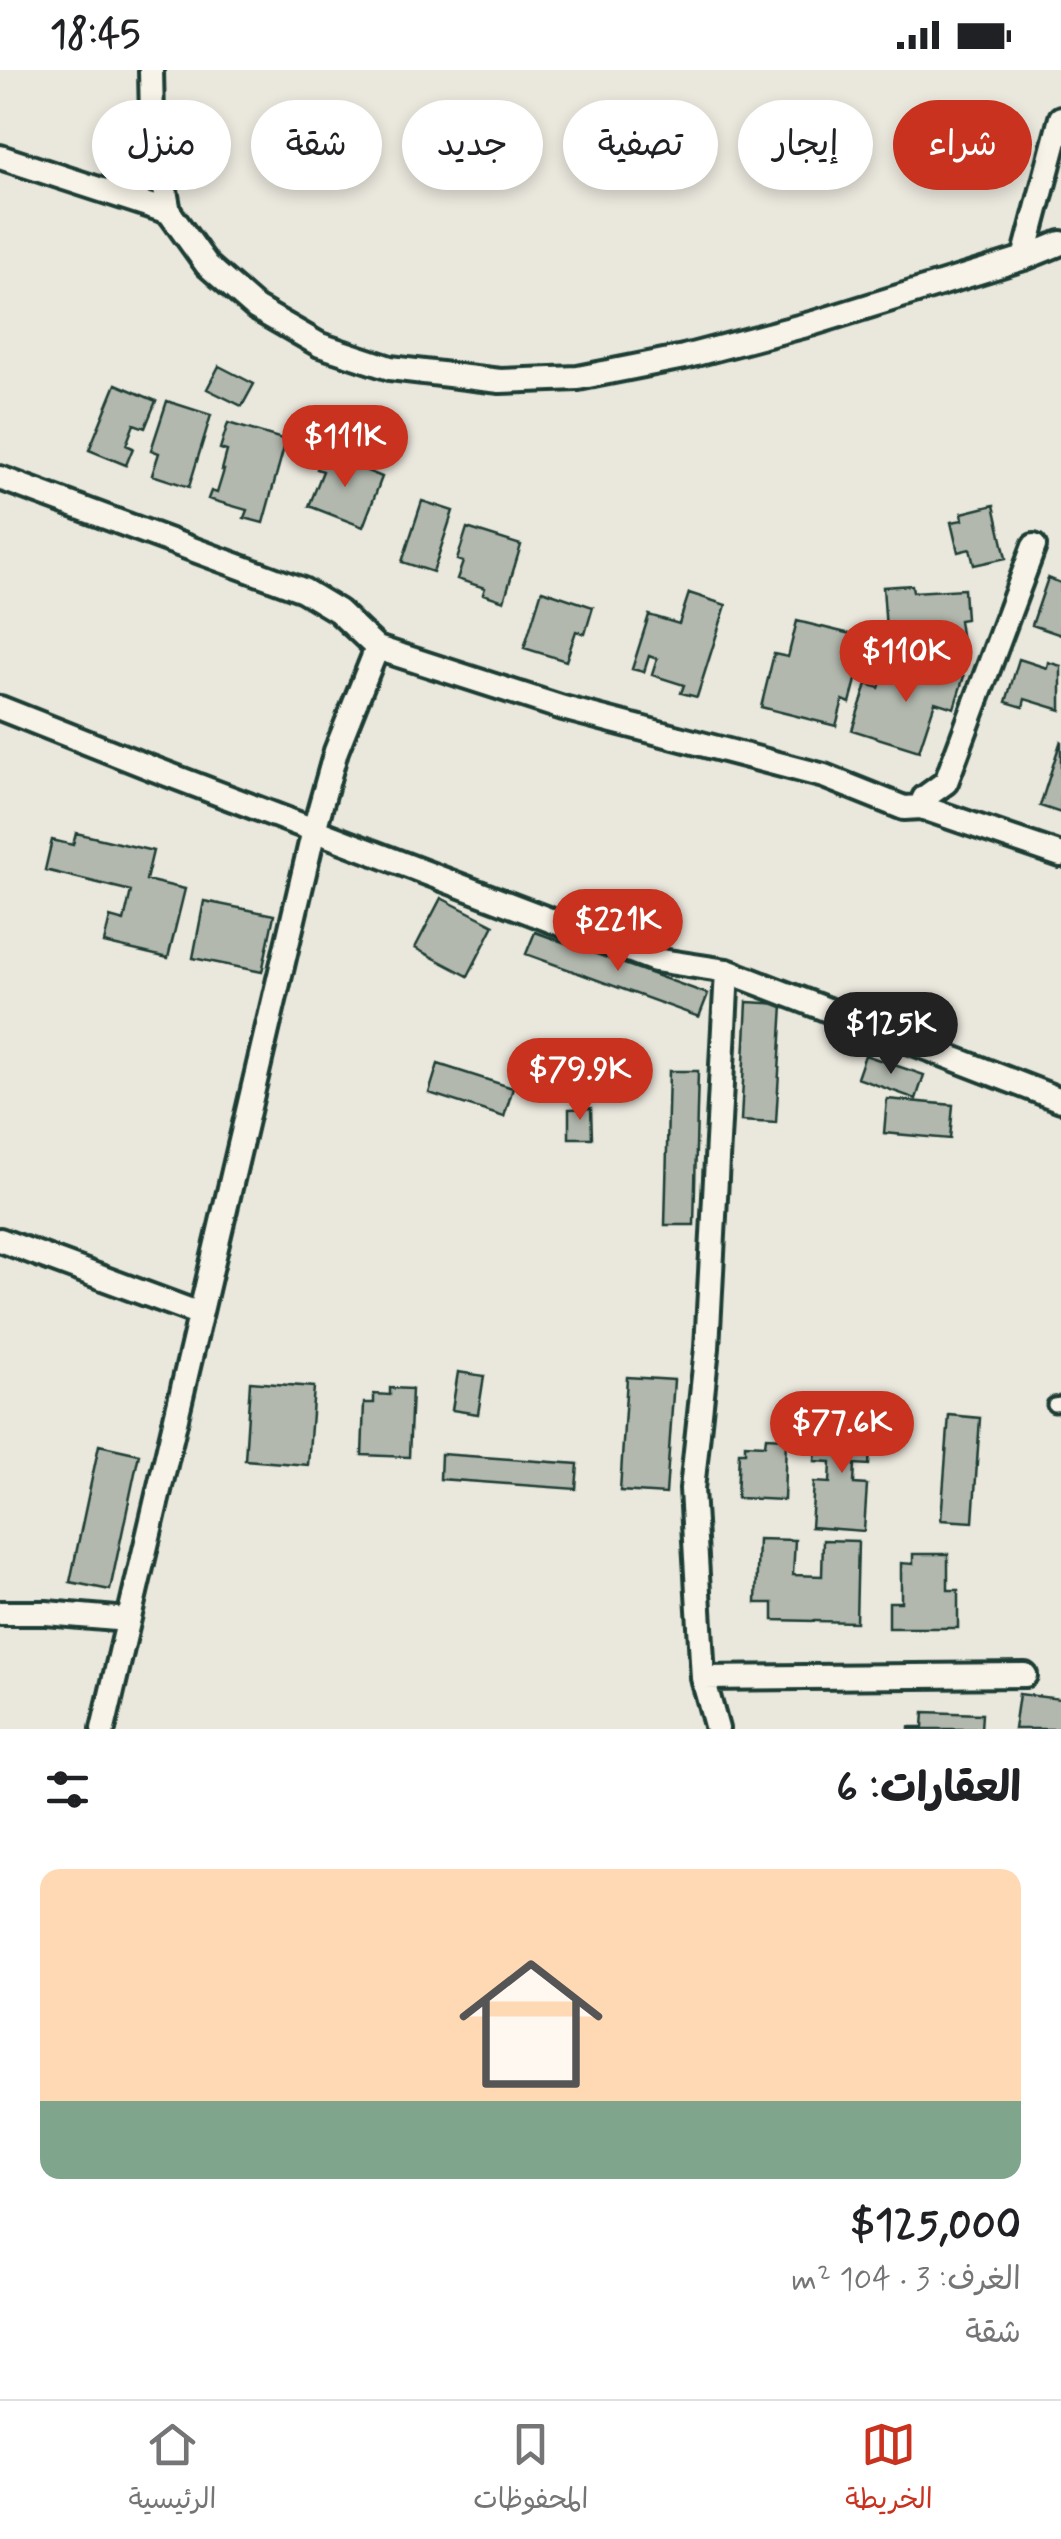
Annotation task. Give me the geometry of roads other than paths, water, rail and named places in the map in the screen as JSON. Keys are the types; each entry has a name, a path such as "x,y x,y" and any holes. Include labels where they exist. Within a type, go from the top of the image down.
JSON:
{"street":[{"path":"151,70 152,120 169,212 207,265 256,308 320,345 390,368 500,381 578,378 684,357 814,324 1061,244"},
{"path":"1024,258 1061,118"},
{"path":"0,158 169,212"},
{"path":"0,478 303,590 338,611 378,648 563,708 824,776 895,805 921,807 1061,856"},
{"path":"921,807 924,798 946,782 1034,546"},
{"path":"104,1729 314,830 336,751 378,648"},
{"path":"0,708 656,960 727,971 1061,1100"},
{"path":"716,1729 704,1678 692,1490 707,1348 727,971"},
{"path":"0,1240 200,1314"},
{"path":"0,1612 128,1620"},
{"path":"704,1678 1024,1676"}]}
